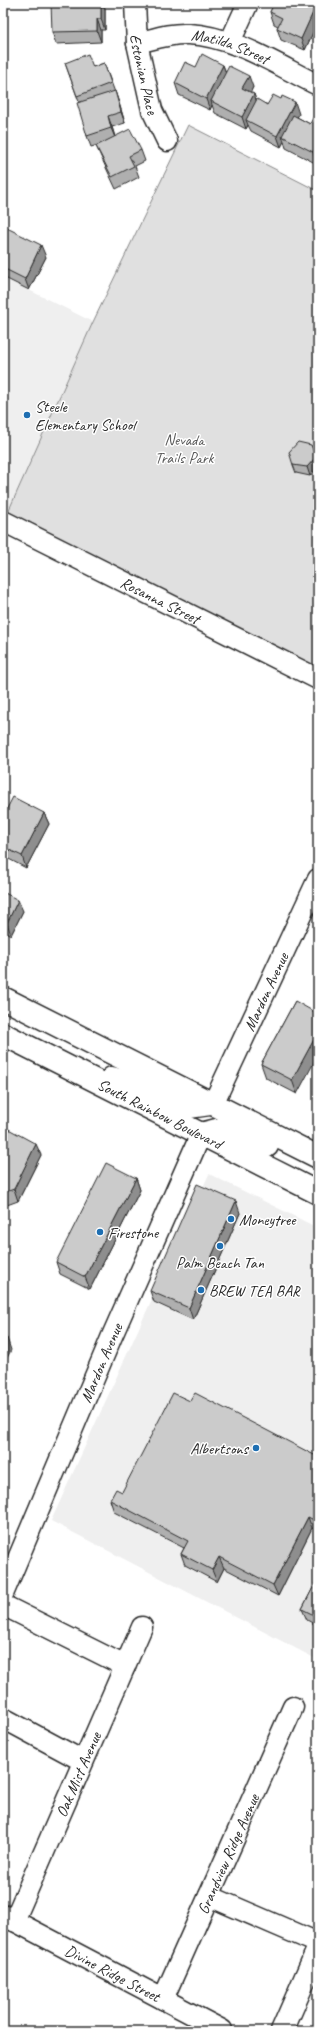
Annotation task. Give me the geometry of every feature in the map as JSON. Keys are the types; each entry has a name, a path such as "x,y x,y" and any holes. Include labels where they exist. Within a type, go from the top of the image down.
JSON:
{"main road":[{"name":"South Rainbow Boulevard","path":"3,998 318,1157"},
{"name":"South Rainbow Boulevard","path":"3,1034 318,1193"},
{"path":"74,1069 141,1086 189,1107 214,1104"},
{"path":"201,1134 221,1129 232,1131 288,1155 318,1161"},
{"path":"282,2031 318,1949"}],"street":[{"name":"Estonian Place","path":"135,3 137,44 152,110 167,141"},
{"path":"230,42 248,3"},
{"name":"Matilda Street","path":"137,44 164,36 187,34 230,42 318,86"},
{"name":"Rosanna Street","path":"3,521 318,679"},
{"name":"Mardon Avenue","path":"214,1104 318,879"},
{"name":"Mardon Avenue","path":"3,1594 112,1336 201,1134"},
{"path":"3,1605 125,1666"},
{"name":"Oak Mist Avenue","path":"8,1918 84,1761 142,1627"},
{"name":"Grandview Ridge Avenue","path":"163,1999 293,1708"},
{"path":"3,1718 84,1761"},
{"path":"209,1896 318,1943"},
{"name":"Divine Ridge Street","path":"8,1918 222,2030"}],"shaded area":[{"name":"Steele Elementary School","path":"3,277 93,322 8,512 3,509"},
{"path":"209,1174 318,1228 318,1660 51,1521"}],"green space":[{"name":"Nevada Trails Park","path":"188,125 318,191 318,668 8,512 93,322"}],"building":[{"path":"51,3 101,3 101,19 97,19 97,31 52,32"},
{"path":"274,3 303,3 315,8 301,39 277,28 282,18 270,12"},
{"path":"88,54 93,67 104,63 111,83 77,96 65,63"},
{"path":"202,54 223,65 206,99 175,83 185,62 196,67"},
{"path":"229,66 249,76 242,88 254,94 242,117 211,101"},
{"path":"115,91 121,112 108,116 111,128 87,136 77,103"},
{"path":"273,95 281,99 282,96 295,102 277,136 246,120 257,99 267,105"},
{"path":"317,110 318,143 313,152 282,136 293,115 310,124"},
{"path":"130,129 141,150 129,156 134,166 112,177 96,146"},
{"path":"3,226 41,245 25,279 3,268 3,247 4,248 6,243 3,241"},
{"path":"298,442 311,445 316,457 307,467 293,465 289,452"},
{"path":"13,797 44,813 22,856 3,847 3,816"},
{"path":"3,892 18,900 7,923 3,921"},
{"path":"295,1001 318,1014 318,1032 292,1080 261,1064"},
{"path":"3,1126 36,1144 14,1189 3,1193"},
{"name":"Firestone","path":"106,1163 136,1178 85,1277 56,1262"},
{"path":"197,1184 236,1201 189,1308 150,1291"},
{"path":"3,1336 7,1338 3,1346"},
{"path":"173,1393 190,1401 195,1393 318,1457 318,1522 308,1517 273,1585 219,1557 212,1570 181,1554 188,1541 110,1500 116,1489 122,1492"},
{"path":"318,1578 318,1617 302,1609"}],"place":[{"name":"Steele Elementary School","path":"27,415"},
{"name":"Moneytree","path":"231,1219"},
{"name":"Firestone","path":"100,1232"},
{"name":"Palm Beach Tan","path":"220,1246"},
{"name":"BREW TEA BAR","path":"201,1290"},
{"name":"Albertsons","path":"256,1448"}]}
